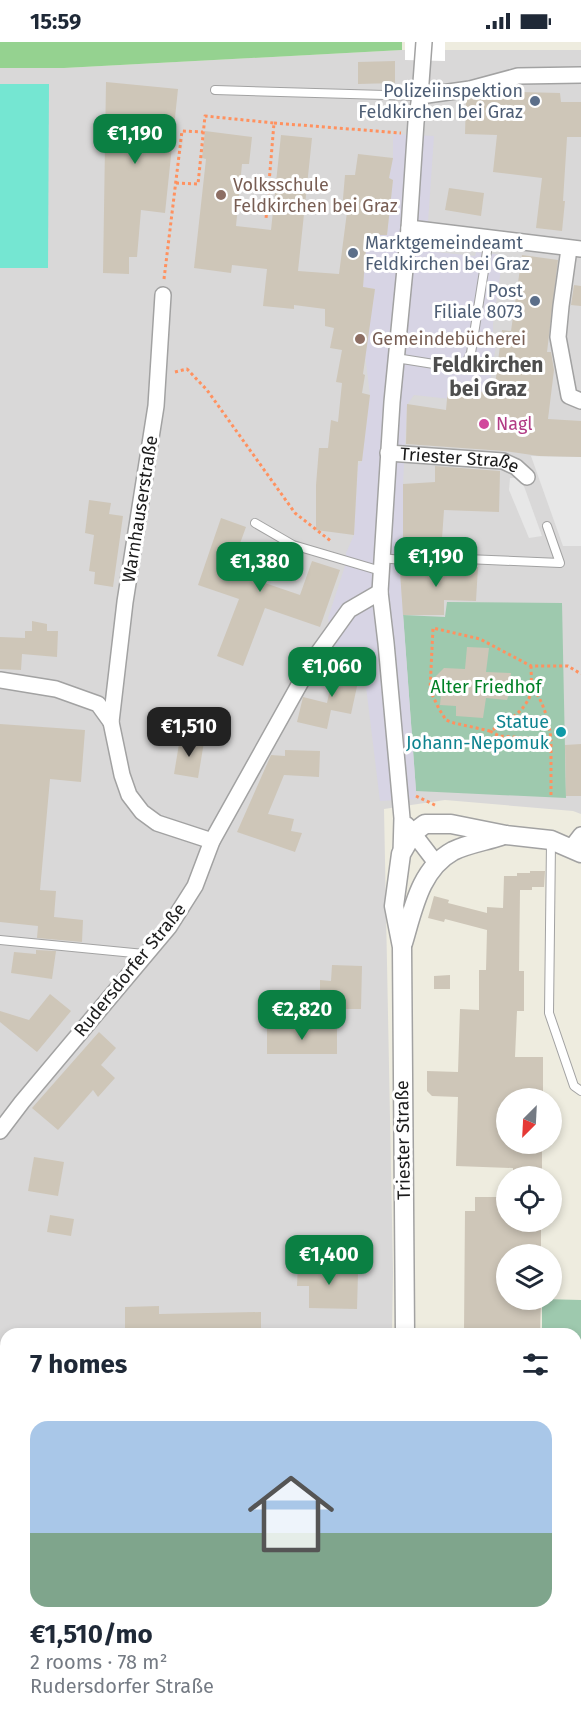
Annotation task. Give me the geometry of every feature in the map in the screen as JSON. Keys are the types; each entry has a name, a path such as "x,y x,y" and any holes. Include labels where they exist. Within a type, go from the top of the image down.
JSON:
{"street":[{"path":"424,42 409,228 575,249 561,306 558,337 569,396 581,401"},
{"path":"420,96 470,89 518,76 581,75"},
{"name":"Triester Straße","path":"408,825 380,591 388,453 409,228"},
{"name":"Warnhauserstraße","path":"162,295 156,406 125,602 111,722 122,775 129,795 142,812 157,823 212,841"},
{"name":"Triester Straße","path":"388,453 503,461 516,467 527,477"},
{"name":"Rudersdorfer Straße","path":"0,1131 170,927 195,886 212,841 313,660 349,610 380,591"},
{"path":"0,680 56,689 98,704 111,722"},
{"path":"408,825 451,824 506,835 578,845"},
{"path":"402,947 394,906 401,854 408,825"},
{"path":"408,825 436,863"},
{"path":"402,947 417,895 436,863 454,850 506,835"},
{"name":"Triester Straße","path":"402,947 405,1328"}],"lane":[{"path":"214,90 420,96"},
{"path":"396,358 459,368 466,363 471,353 489,239"},
{"path":"255,523 293,545 381,564 402,560 466,559 560,562 547,526"},
{"path":"551,840 549,1012 574,1086 581,1091"},
{"path":"0,940 146,955"}],"path":[{"path":"176,183 198,184 205,116 415,134"},
{"path":"266,219 274,123"},
{"path":"162,295 182,131 204,132"},
{"path":"171,372 187,369 207,390 295,513 337,546"},
{"path":"551,740 499,736 490,731 446,720 430,690 433,627 480,639 531,666 568,666 581,674"},
{"path":"490,731 517,713 529,699 531,666"},
{"path":"531,684 541,698 546,711 551,740 550,795"}],"shaded area":[{"path":"402,50 581,50 581,814 573,811 445,800 384,809 392,1328 0,1328 0,68 64,68"},
{"path":"0,84 49,84 48,268 0,268"},
{"path":"393,134 434,136 426,251 475,256 476,252 503,255 493,324 493,337 497,338 487,403 414,395 407,405 403,484 403,549 400,572 416,791 415,799 380,801 362,654 334,650 328,618 345,566 346,553 354,535 358,466 362,461 370,395 365,355 375,289 363,287 367,235 387,235 393,180 389,178 393,158"},
{"path":"531,456 581,457 581,546 563,546"},
{"path":"510,478 521,478 542,536 529,538 509,490"}],"green space":[{"path":"0,42 402,42 402,50 64,68 0,68"},
{"name":"Alter Friedhof","path":"447,602 562,603 566,798 416,791 403,615 445,617"},
{"path":"562,1300 581,1300 581,1328 542,1328 542,1310 562,1310"}],"pier":[{"path":"405,42 445,42 445,61 405,60"}],"building":[{"path":"395,61 395,83 358,84 358,62"},
{"path":"106,82 178,89 165,213 141,210 137,257 129,257 129,274 103,273"},
{"path":"520,92 560,93 561,102 581,102 581,137 567,137 562,231 536,228 542,178 493,172 497,135 465,134 466,99 520,99"},
{"path":"205,131 252,137 249,164 242,164 236,226 271,230 281,135 312,138 298,271 339,274 347,212 342,210 345,175 355,175 358,154 393,158 389,178 393,180 387,235 367,235 363,287 375,289 363,374 365,375 362,393 370,395 362,461 358,461 354,535 316,530 319,448 328,448 331,420 338,422 342,383 336,382 342,350 330,348 334,328 325,326 325,309 294,305 294,309 263,306 267,269 232,265 231,273 194,268 206,159 202,158"},
{"path":"449,188 484,193 481,216 445,210"},
{"path":"522,255 558,260 547,352 551,352 554,370 548,419 581,421 581,457 539,456 504,451 406,444 407,404 446,410 448,388 494,393 502,330 511,331"},
{"path":"574,285 581,286 581,306 571,305"},
{"path":"435,466 500,471 499,512 444,510 441,553 403,554 403,484 435,482"},
{"path":"89,500 111,503 109,514 123,516 113,587 94,584 95,572 89,571 94,535 85,533"},
{"path":"221,518 246,527 230,571 300,595 312,561 340,570 320,627 265,608 243,666 217,656 239,599 198,585"},
{"path":"403,566 478,567 476,601 444,600 444,615 403,615 400,572 403,572"},
{"path":"32,621 47,624 47,631 58,631 57,657 22,654 21,670 0,669 0,637 25,638 25,631 32,631"},
{"path":"467,647 489,648 486,672 511,673 510,680 523,681 522,695 509,694 507,700 486,698 483,718 456,716 456,706 440,705 441,694 433,691 435,677 444,668 465,669"},
{"path":"336,662 361,668 351,714 331,710 327,729 297,722 303,697 327,703"},
{"path":"0,724 85,730 81,782 50,779 40,890 56,891 54,917 83,920 82,942 37,938 38,926 0,922"},
{"path":"180,738 204,742 198,778 174,774"},
{"path":"581,744 581,796 566,796 565,745"},
{"path":"285,750 320,751 319,777 284,775 268,814 294,819 291,831 302,833 295,852 237,832 271,755 285,756"},
{"path":"530,871 545,871 544,887 520,890 519,971 524,971 524,1011 517,1011 515,1057 543,1057 543,1088 496,1088 496,1154 542,1154 542,1166 456,1166 458,1097 432,1096 427,1091 427,1071 458,1072 460,1009 479,1010 479,970 486,970 487,930 445,919 444,922 428,918 434,896 449,900 448,903 487,913 487,907 503,908 504,876 530,873"},
{"path":"36,950 56,951 52,979 11,973 14,952 36,954"},
{"path":"332,965 362,966 361,1009 333,1009 333,996 320,995 320,980 331,981"},
{"path":"450,975 450,989 434,989 434,976"},
{"path":"50,994 71,1011 37,1052 0,1022 0,1011 29,1020"},
{"path":"267,1027 337,1028 337,1054 267,1054"},
{"path":"99,1032 116,1048 101,1065 115,1078 98,1097 93,1090 58,1130 32,1108"},
{"path":"34,1157 64,1162 58,1196 28,1191"},
{"path":"475,1197 496,1197 496,1232 541,1232 541,1244 496,1244 496,1310 541,1310 540,1328 464,1328 465,1211 475,1211"},
{"path":"50,1215 74,1219 71,1236 47,1232"},
{"path":"310,1262 338,1263 338,1273 358,1273 357,1309 309,1308 309,1286 297,1286 298,1264 310,1264"},
{"path":"159,1306 159,1314 261,1312 261,1328 125,1328 125,1307"}],"place":[{"name":"Polizeiinspektion Feldkirchen bei Graz","path":"535,101"},
{"name":"Volksschule Feldkirchen bei Graz","path":"221,195"},
{"name":"Marktgemeindeamt Feldkirchen bei Graz","path":"353,253"},
{"name":"Post Filiale 8073","path":"535,301"},
{"name":"Gemeindebücherei","path":"360,339"},
{"name":"Nagl","path":"484,424"},
{"name":"Statue Johann-Nepomuk","path":"561,732"}],"district":[{"name":"Feldkirchen bei Graz","path":"488,377"}]}
